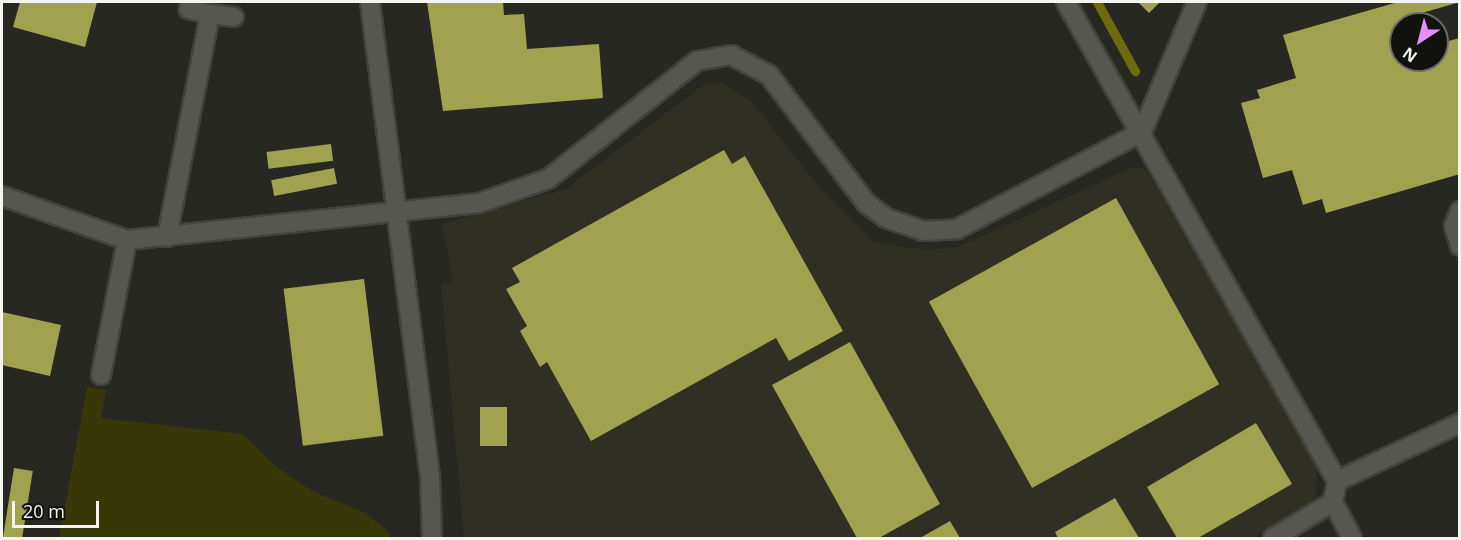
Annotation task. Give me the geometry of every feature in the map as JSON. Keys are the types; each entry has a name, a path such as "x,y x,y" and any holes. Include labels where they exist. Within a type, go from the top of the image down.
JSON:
{"street":[{"path":"370,2 399,212 430,474 432,538"},
{"path":"1066,2 1142,132 1337,481 1333,502 1352,538"},
{"path":"2,196 127,240 479,203 548,179 712,55 752,62 769,75 866,203 886,218 923,231 957,229 1142,132 1197,2"},
{"path":"189,9 234,17"},
{"path":"167,237 210,14"},
{"path":"1460,211 1454,226 1460,246"},
{"path":"101,375 127,240"},
{"path":"1337,481 1460,423"},
{"path":"1273,538 1333,502"}],"shaded area":[{"path":"722,82 751,101 821,189 874,242 926,250 958,247 1133,167 1146,170 1306,447 1317,470 1315,499 1253,538 464,538 441,283 453,282 442,224 566,189 702,86"},
{"path":"87,387 106,390 101,418 243,434 274,465 312,491 365,513 389,532 390,538 59,538"}],"building":[{"path":"20,2 97,2 85,47 13,27"},
{"path":"427,2 503,2 504,15 524,14 527,49 599,44 603,98 443,111"},
{"path":"1138,2 1158,2 1159,3 1149,13"},
{"path":"1398,2 1460,2 1425,12 1389,12 1389,72 1449,72 1449,41 1460,38 1460,174 1326,213 1322,199 1303,205 1292,170 1263,178 1241,103 1260,98 1257,90 1296,78 1283,35"},
{"path":"331,144 333,161 269,169 266,152"},
{"path":"724,150 732,164 745,156 843,331 789,361 776,338 591,441 547,362 540,367 520,331 527,326 506,289 520,282 512,268"},
{"path":"334,168 337,184 274,196 271,180"},
{"path":"1116,198 1219,384 1032,488 929,302"},
{"path":"364,279 383,436 303,446 284,289"},
{"path":"2,312 61,325 50,376 2,365"},
{"path":"850,342 940,504 879,538 857,538 772,385"},
{"path":"480,407 507,407 507,446 480,446"},
{"path":"1256,423 1292,484 1198,538 1177,538 1147,487"},
{"path":"14,468 33,471 22,538 3,538"},
{"path":"1115,498 1139,538 1058,538 1055,532"},
{"path":"950,521 960,538 920,538"}],"waterway":[{"path":"1097,2 1135,71"}]}
